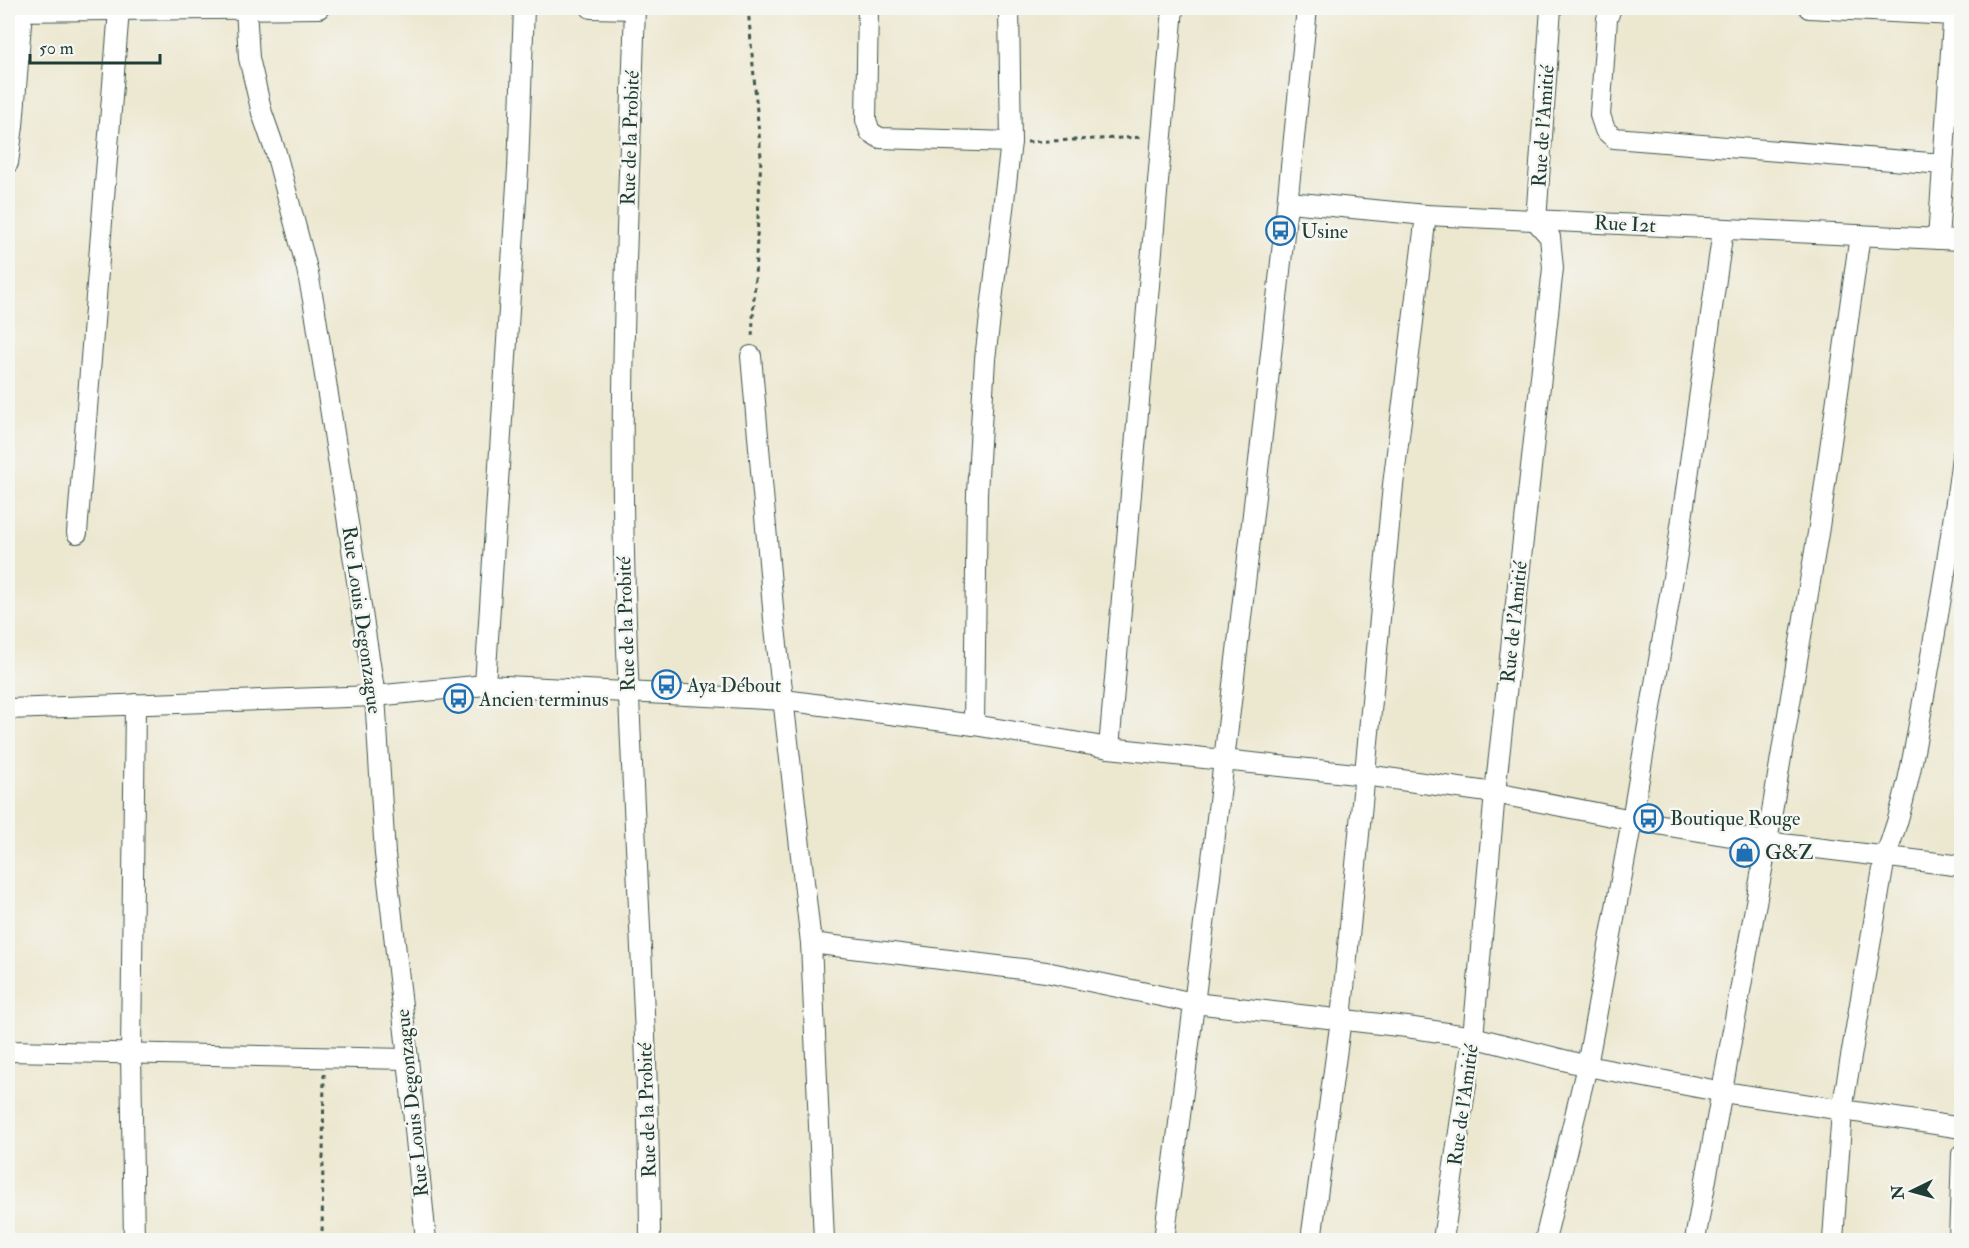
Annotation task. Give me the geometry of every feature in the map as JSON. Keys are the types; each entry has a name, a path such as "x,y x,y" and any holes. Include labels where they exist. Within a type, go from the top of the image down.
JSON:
{"street":[{"name":"Rue Louis Degonzague","path":"246,8 249,58 262,113 276,153 307,269 314,304 375,696 384,854 426,1240"},
{"path":"8,163 13,126 15,11 319,8"},
{"path":"485,685 518,169 524,8"},
{"path":"591,8 635,8"},
{"name":"Rue de la Probité","path":"635,8 622,402 628,693 649,1124 650,1240"},
{"path":"868,8 866,120 870,132 879,138 1011,142"},
{"path":"974,725 977,493 985,370 1011,142 1009,8"},
{"path":"1109,748 1173,8"},
{"path":"1164,1240 1225,761 1289,202 1307,8"},
{"name":"Rue de l'Amitié","path":"1443,1240 1473,1037 1495,793 1553,268 1550,237 1536,220 1551,8"},
{"path":"1611,8 1607,20 1600,115 1605,130 1614,138 1943,164"},
{"path":"1809,8 1954,11 1938,239"},
{"path":"77,533 119,10"},
{"name":"Rue I2t","path":"1289,202 1426,215 1962,240"},
{"path":"1311,1240 1341,1019 1393,485 1426,215"},
{"path":"1545,1240 1587,1066 1632,820 1677,554 1723,230"},
{"path":"1695,1240 1767,842 1819,527 1860,234"},
{"path":"751,356 783,700 811,943 824,1240"},
{"path":"1833,1240 1842,1110 1886,857 1899,824 1912,767 1953,528 1962,457"},
{"path":"8,709 375,696 485,685 783,700 974,725 1109,748 1365,776 1495,793 1632,820 1767,842 1962,866"},
{"path":"134,1240 131,1054 135,704"},
{"path":"811,943 1046,972 1194,1004 1341,1019 1473,1037 1587,1066 1723,1092 1962,1128"},
{"path":"8,1051 408,1059"},
{"path":"1959,1240 1962,1154"}],"path":[{"path":"748,8 761,157 751,356"},
{"path":"1011,142 1162,137"},
{"path":"322,1240 324,1057"}],"place":[{"name":"Usine","path":"1280,231"},
{"name":"Aya Débout","path":"666,685"},
{"name":"Ancien terminus","path":"458,699"},
{"name":"Boutique Rouge","path":"1649,818"},
{"name":"G&Z","path":"1744,852"}]}
